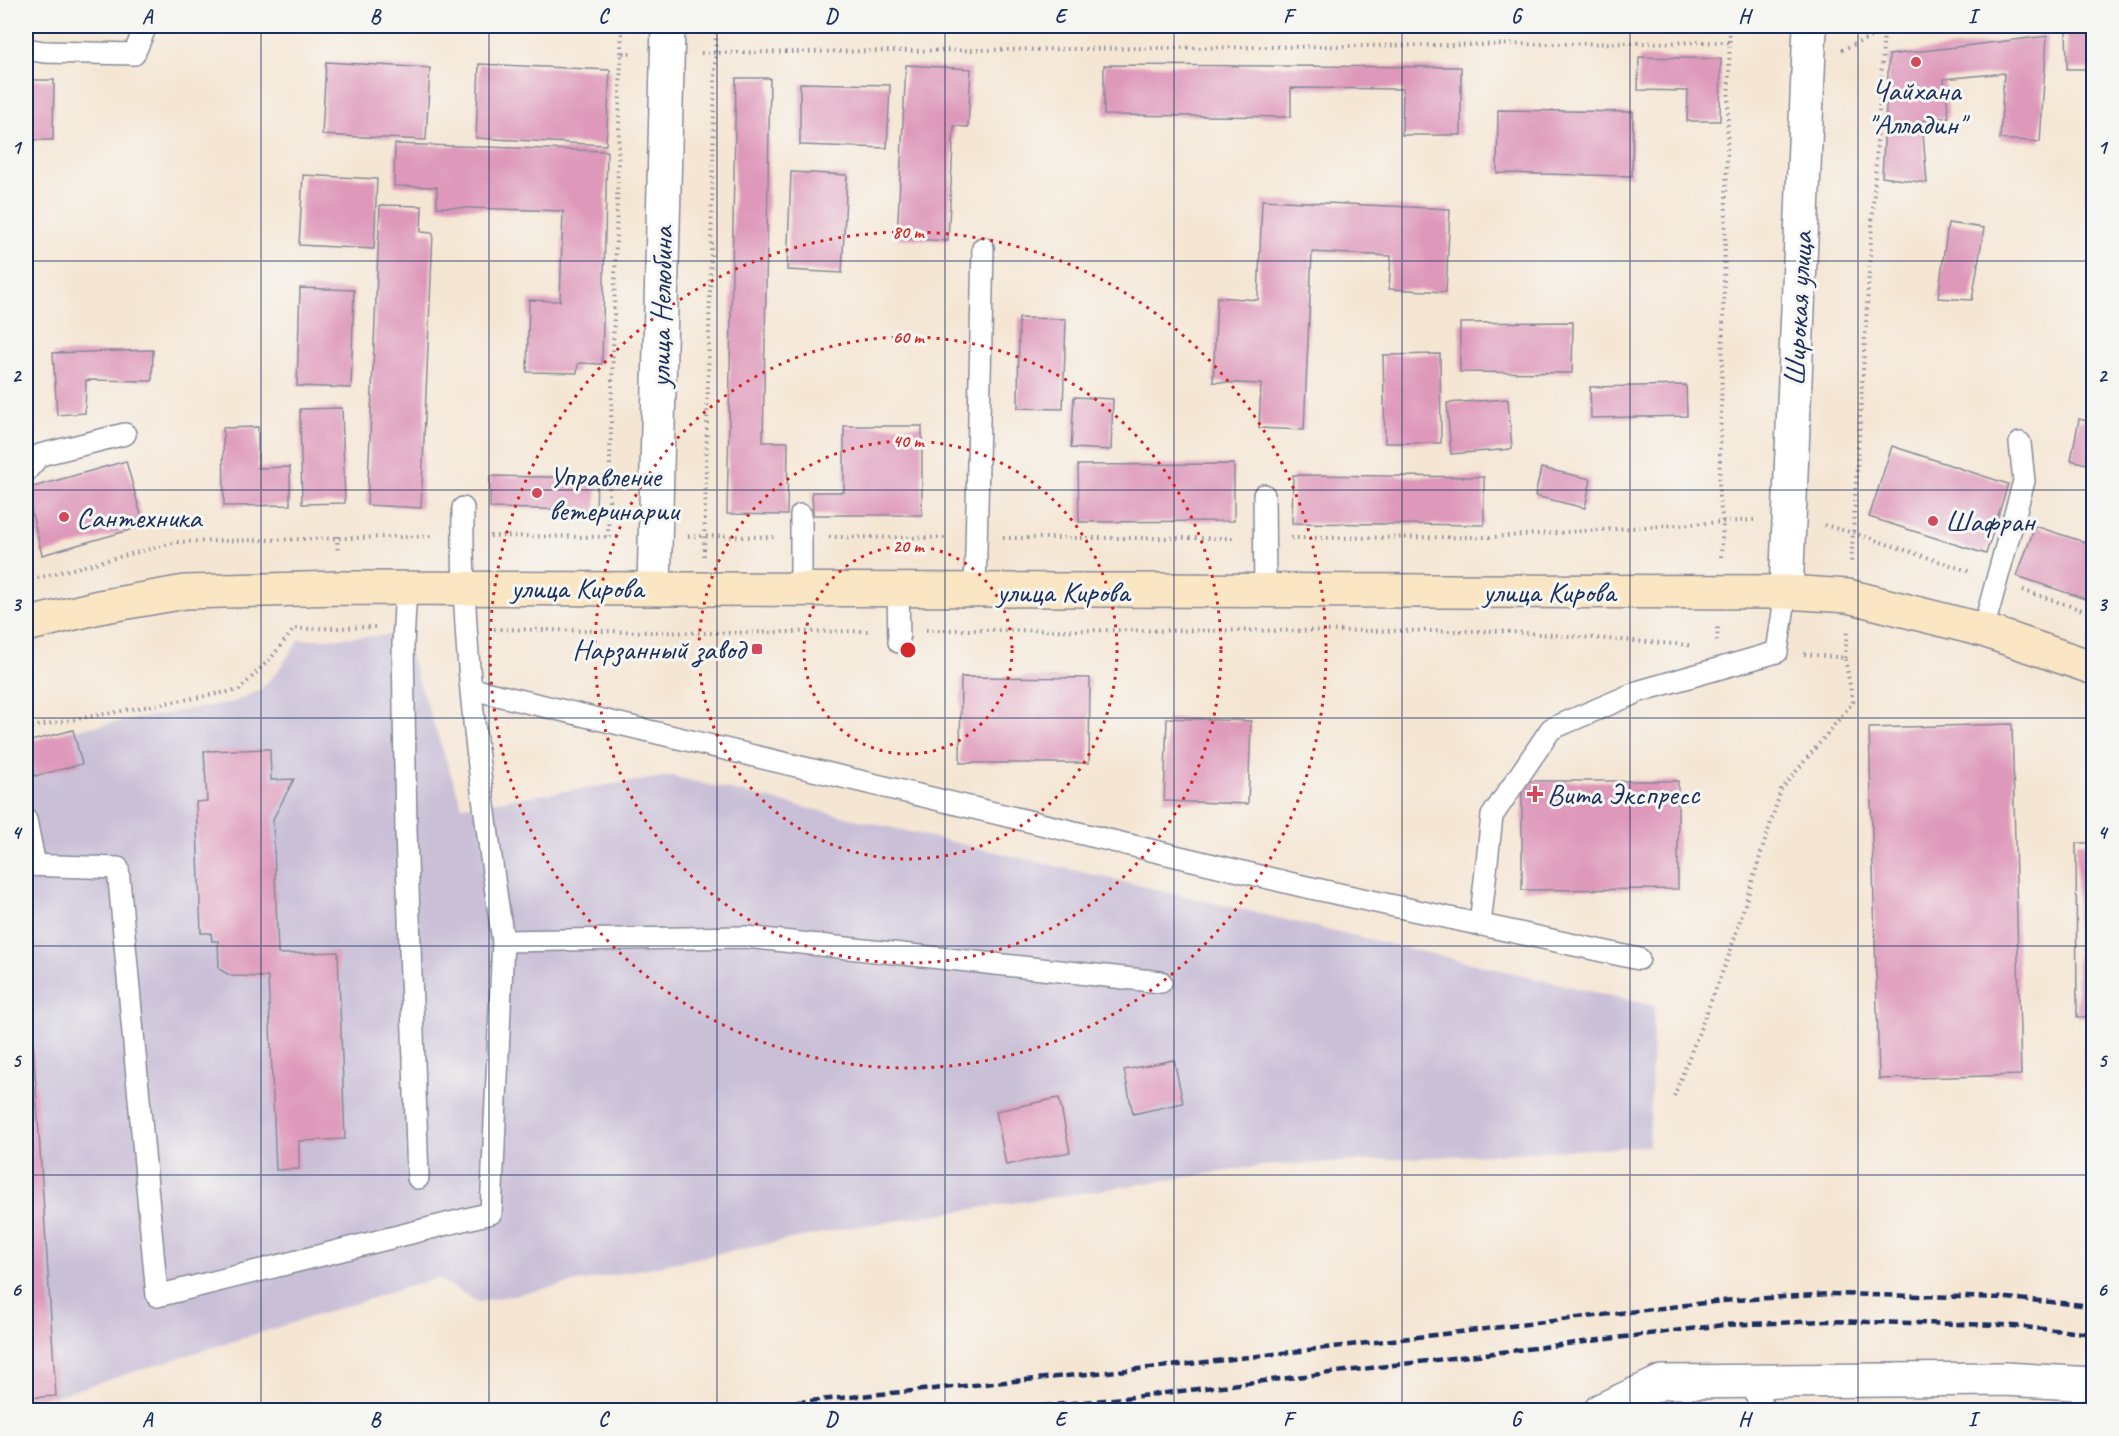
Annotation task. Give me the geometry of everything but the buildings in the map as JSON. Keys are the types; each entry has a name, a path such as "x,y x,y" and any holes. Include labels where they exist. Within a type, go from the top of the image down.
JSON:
{"street":[{"name":"Широкая улица","path":"1786,592 1810,26"},
{"name":"улица Нелюбина","path":"654,588 668,39"},
{"name":"улица Кирова","path":"26,625 99,607 184,592 406,587 975,592 1786,592 1848,597 1983,630 2094,668"},
{"path":"1600,1410 1662,1382 1748,1383 2004,1378 2094,1383"}],"lane":[{"path":"26,49 44,52 134,54 146,26"},
{"path":"975,592 982,248"},
{"path":"26,471 40,455 125,434"},
{"path":"1983,630 2024,481 2020,443"},
{"path":"1264,495 1265,592"},
{"path":"26,820 30,865 118,868 157,1296 491,1213 503,941 483,803 472,689 464,588 463,508"},
{"path":"801,515 801,590"},
{"path":"406,587 406,627 403,644 406,830 418,1178"},
{"path":"898,591 899,642"},
{"path":"1480,925 1492,816 1551,729 1641,691 1777,652 1786,592"},
{"path":"472,689 1302,886 1639,959"},
{"path":"503,941 746,937 1161,982"},
{"path":"1748,1383 1765,1410"}],"path":[{"path":"608,537 622,26"},
{"path":"705,633 704,536 716,26"},
{"path":"1717,648 1723,522 1719,497 1730,26"},
{"path":"1854,533 1884,28 1938,26"},
{"path":"621,53 668,39 716,52 1730,42"},
{"path":"26,581 177,542 463,536 1491,537 1723,522"},
{"path":"26,729 239,690 271,658 294,629 406,627"},
{"path":"1271,629 1498,630 1694,646"},
{"path":"1674,1096 1729,956 1781,790 1852,702 1845,658 1777,652"}],"shaded area":[{"path":"397,635 409,653 462,806 671,776 1654,1006 1649,1146 1261,1166 847,1228 478,1302 437,1278 56,1396 26,1398 26,742 73,730 234,702 260,690 277,672 299,640"}],"railway":[{"path":"716,1410 1190,1364 1721,1301 1830,1294 2007,1298 2094,1306"},
{"path":"1003,1410 1124,1398 1723,1325 1825,1321 2003,1325 2094,1334"}],"place":[{"name":"Чайхана \"Алладин\"","path":"1916,62"},
{"name":"Управление ветеринарии","path":"537,493"},
{"name":"Сантехника","path":"64,517"},
{"name":"Шафран","path":"1933,521"},
{"name":"Нарзанный завод","path":"757,649"},
{"name":"Вита Экспресс","path":"1535,794"}]}
